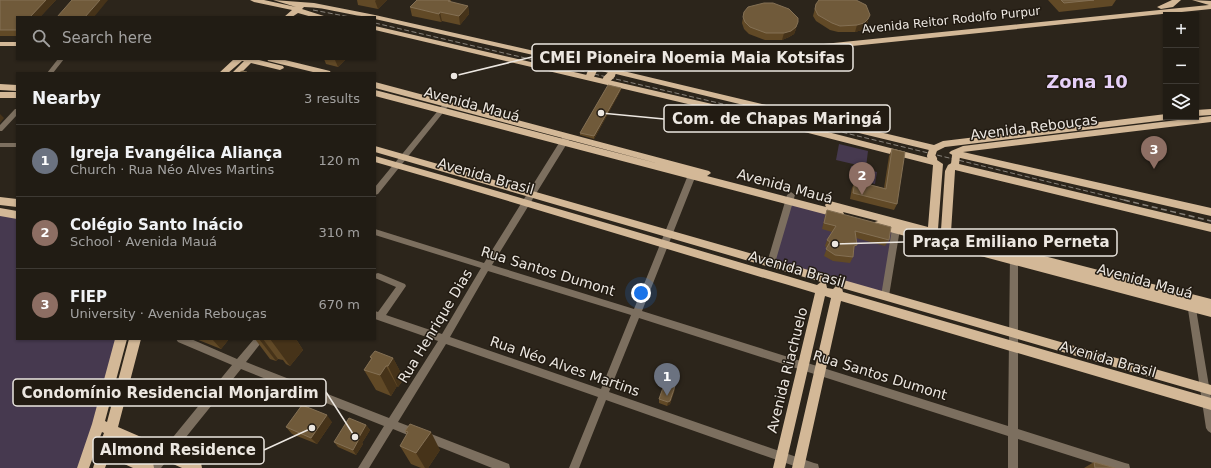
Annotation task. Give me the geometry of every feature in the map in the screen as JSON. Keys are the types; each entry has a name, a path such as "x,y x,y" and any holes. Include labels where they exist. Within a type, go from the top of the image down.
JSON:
{"main road":[{"path":"254,0 302,5 317,2 371,16"},
{"path":"277,0 302,5"},
{"path":"1174,0 1211,5"},
{"name":"Avenida Reitor Rodolfo Purpur","path":"1116,14 1166,6 1174,0"},
{"path":"1196,0 1211,5"},
{"path":"302,15 317,2"},
{"path":"302,5 302,15"},
{"path":"289,16 302,5"},
{"name":"Avenida Reitor Rodolfo Purpur","path":"693,57 953,29 1211,5"},
{"path":"302,15 312,16"},
{"path":"376,17 833,136 954,160 1211,228"},
{"path":"376,28 608,77 642,78 935,156 954,160 993,161 1211,212"},
{"path":"0,39 16,39"},
{"path":"0,44 16,44"},
{"path":"593,73 606,63 693,57"},
{"path":"608,77 616,68 693,57"},
{"path":"224,72 238,60"},
{"path":"237,72 247,60"},
{"path":"252,60 295,72"},
{"path":"275,60 323,72"},
{"path":"642,78 637,72 645,64"},
{"name":"Avenida Mauá","path":"376,85 444,107 1191,303 1211,312"},
{"path":"0,87 16,88"},
{"name":"Avenida Mauá","path":"376,93 444,107"},
{"path":"0,95 16,95"},
{"name":"Avenida Rebouças","path":"1199,116 1211,112"},
{"name":"Avenida Rebouças","path":"935,156 943,144 1163,117"},
{"name":"Avenida Rebouças","path":"1199,117 1211,119"},
{"name":"Avenida Rebouças","path":"954,160 962,149 1101,133 1178,120"},
{"path":"1095,126 1101,133"},
{"path":"985,146 993,161"},
{"name":"Avenida Brasil","path":"376,150 399,161 528,198 670,234 1208,389"},
{"path":"932,235 935,196 935,156"},
{"name":"Avenida Brasil","path":"376,159 399,161"},
{"path":"946,239 948,199 954,160"},
{"path":"935,196 948,199"},
{"name":"Avenida Brasil","path":"528,198 665,245 836,296 1209,403"},
{"path":"0,201 16,203"},
{"path":"0,212 16,215"},
{"name":"Avenida Riachuelo","path":"779,468 824,278"},
{"path":"799,465 821,371 839,282"},
{"name":"Avenida Mauá","path":"1191,303 1211,304"},
{"path":"83,468 98,424 121,340"},
{"path":"99,468 111,430 135,340"},
{"path":"98,424 196,468"},
{"path":"91,444 105,448 148,468"}],"street":[{"path":"51,72 60,60"},
{"path":"376,191 444,107"},
{"path":"0,129 16,111"},
{"name":"Rua Henrique Dias","path":"363,468 392,424 528,198 566,139"},
{"path":"0,145 16,145"},
{"path":"574,468 605,394 636,312 670,234 693,173"},
{"path":"771,263 790,198"},
{"path":"885,296 897,226"},
{"name":"Rua Santos Dumont","path":"376,232 636,312 1125,468"},
{"path":"1013,468 1014,257"},
{"path":"377,316 402,286 378,276"},
{"path":"1191,303 1208,389 1211,428"},
{"name":"Rua Néo Alves Martins","path":"377,316 781,456 799,465 814,468"},
{"path":"183,340 239,364 505,468"},
{"path":"155,468 258,340"}],"shaded area":[{"path":"839,144 868,151 866,167 836,160"},
{"path":"851,166 877,172 875,184 849,178"},
{"path":"789,201 896,229 885,296 771,263"},
{"path":"0,212 16,215 16,340 121,340 82,468 0,468"}],"building":[{"path":"0,0 46,0 31,16 16,16 16,30 0,30"},
{"path":"72,0 100,0 86,16 58,16"},
{"path":"417,0 450,0 448,1 468,6 459,16 440,12 439,14 410,7"},
{"path":"819,0 856,0 866,5 870,15 864,23 840,26 818,15 815,9"},
{"path":"1061,0 1094,0 1064,3"},
{"path":"764,3 773,3 789,9 798,18 796,27 791,31 784,33 766,33 750,27 745,22 743,17 744,12 748,7"},
{"path":"608,85 621,88 594,136 580,133"},
{"path":"892,149 905,152 897,204 853,193 855,181 886,189"},
{"path":"827,210 891,227 889,240 855,231 857,245 854,246 853,257 835,255 826,249 830,242 827,240 836,226 824,223"},
{"path":"375,351 393,358 380,375 364,370 372,358 370,357"},
{"path":"665,382 675,386 670,401 668,402 659,399"},
{"path":"302,405 327,415 311,438 286,427"},
{"path":"349,418 366,425 353,450 334,442"},
{"path":"410,424 431,432 416,453 400,446 408,432 405,431"},
{"path":"1094,462 1115,468 1095,468"}],"railway":[{"path":"313,10 345,16"},
{"path":"376,23 783,118 1128,201"},
{"path":"1124,200 1211,221"}],"place":[{"name":"CMEI Pioneira Noemia Maia Kotsifas","path":"454,76"},
{"name":"Com. de Chapas Maringá","path":"601,113"},
{"name":"FIEP","path":"1154,169"},
{"name":"Colégio Santo Inácio","path":"862,195"},
{"name":"Praça Emiliano Perneta","path":"835,244"},
{"name":"Igreja Evangélica Aliança","path":"667,396"},
{"name":"Almond Residence","path":"312,428"},
{"name":"Condomínio Residencial Monjardim","path":"355,437"}],"district":[{"name":"Zona 10","path":"1087,81"}]}
